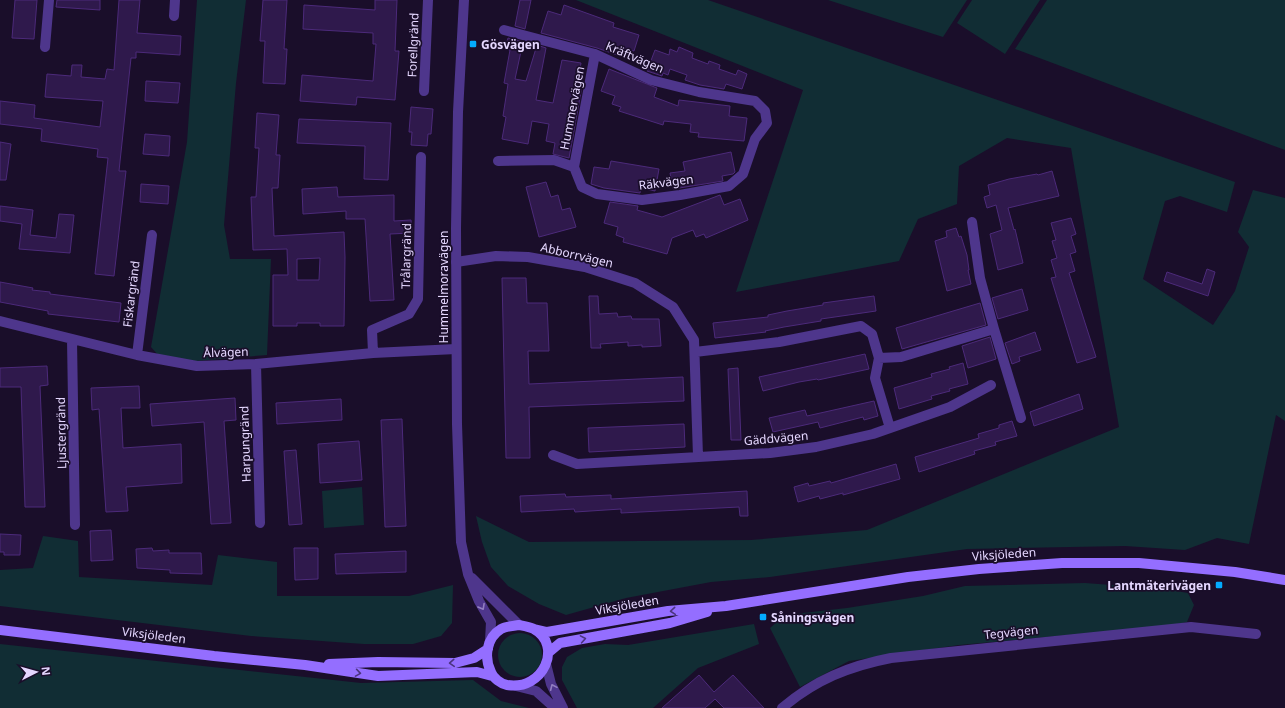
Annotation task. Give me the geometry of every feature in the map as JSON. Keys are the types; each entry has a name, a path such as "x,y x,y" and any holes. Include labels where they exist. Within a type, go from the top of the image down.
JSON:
{"main road":[{"name":"Viksjöleden","path":"534,629 547,632 668,611 726,606 908,577 979,569 1062,563 1139,563 1235,572 1285,580"},
{"name":"Viksjöleden","path":"548,652 560,643 670,623 726,606"},
{"path":"519,625 534,629 546,642 548,652 546,664 541,674 530,683 516,686 503,684 492,676 488,666 489,645 502,628 519,625"},
{"name":"Viksjöleden","path":"0,630 214,656 305,665 378,676 477,672 492,676"},
{"name":"Viksjöleden","path":"305,665 378,662 455,663 474,658 489,645"}],"street":[{"path":"45,47 49,0"},
{"path":"174,16 175,0"},
{"name":"Forellgränd","path":"424,91 428,0"},
{"name":"Hummelmoravägen","path":"464,0 458,112 456,262 456,349 461,542 468,574 479,601 491,622 489,645"},
{"name":"Kräftvägen","path":"504,30 596,54 651,80 699,92 755,101 765,111 767,122"},
{"name":"Hummervägen","path":"574,167 596,54"},
{"name":"Räkvägen","path":"574,167 582,186 597,194 642,200 729,186 743,174 755,139 767,122"},
{"name":"Trålargränd","path":"373,353 372,330 409,314 418,299 421,157"},
{"path":"498,161 554,160 574,167"},
{"path":"972,222 980,278 1021,418"},
{"name":"Fiskargränd","path":"137,355 152,235"},
{"name":"Abborrvägen","path":"456,262 496,256 528,257 585,267 635,283 673,307 694,340 696,352 698,456"},
{"name":"Ålvägen","path":"0,321 137,355 197,366 256,364 373,353 456,349"},
{"path":"696,352 779,342 861,326 872,334 878,358 876,378 890,428"},
{"path":"878,358 901,358 994,329"},
{"name":"Ljustergränd","path":"72,340 75,525"},
{"name":"Harpungränd","path":"256,364 260,523"},
{"name":"Gäddvägen","path":"553,455 577,464 770,453 816,447 890,428 950,407 991,385"},
{"path":"468,574 519,625"},
{"name":"Tegvägen","path":"782,708 814,684 857,666 892,658 1191,627 1256,634"},
{"path":"546,664 551,684 563,708"},
{"path":"516,686 536,692 555,708"}],"green space":[{"path":"197,0 246,0 236,83 224,225 230,259 271,259 267,355 196,361 159,356 151,347 187,142"},
{"path":"576,0 708,0 1235,182 1227,212 1180,196 1165,201 1143,279 1213,325 1235,291 1249,247 1238,232 1253,190 1285,198 1285,421 1276,415 1249,544 1217,538 1185,550 1125,546 967,549 770,577 711,582 626,598 566,615 539,604 508,586 491,567 482,542 476,516 529,542 751,540 867,530 1119,427 1071,148 1007,138 959,166 957,204 918,219 899,261 736,292 803,90"},
{"path":"828,0 967,0 943,37"},
{"path":"972,0 1040,0 1005,54 957,23"},
{"path":"1047,0 1285,0 1285,150 1015,49"},
{"path":"362,487 364,525 324,528 322,491"},
{"path":"43,536 78,541 79,577 212,585 218,555 277,562 277,596 409,596 453,585 452,623 441,636 413,644 364,644 251,636 0,606 0,570 33,568"},
{"path":"1085,583 1164,589 1188,593 1194,605 1187,622 1168,626 959,645 849,661 800,687 770,628 785,615 847,608 923,596 965,586"},
{"path":"754,624 759,644 698,668 653,708 577,708 562,680 562,667 567,657 582,648 605,644 628,645"},
{"path":"524,633 529,634 536,639 541,646 541,664 536,671 529,676 516,677 511,676 504,671 499,664 498,651 499,646 504,639 511,634"},
{"path":"0,644 361,683 473,680 501,701 529,708 0,708"}],"building":[{"path":"15,0 37,0 34,39 12,38"},
{"path":"57,0 100,0 100,10 56,7"},
{"path":"119,0 140,0 137,33 181,36 180,55 136,52 136,58 131,58 119,171 126,171 114,276 95,274 108,158 97,157 98,149 41,141 42,129 0,124 0,101 35,105 34,118 100,127 103,101 45,97 47,74 71,76 72,65 82,65 81,77 105,79 107,69 114,70"},
{"path":"263,0 287,0 284,49 287,49 285,84 263,83 265,41 260,41"},
{"path":"375,0 397,0 395,51 399,51 395,100 357,97 356,105 300,101 302,75 373,81 376,44 373,44 373,33 303,29 304,5 375,10"},
{"path":"520,0 531,0 525,29 515,26"},
{"path":"564,5 614,23 613,27 639,35 634,51 623,48 620,56 597,48 541,33 548,11 561,15"},
{"path":"508,38 523,42 515,79 526,81 537,45 546,48 536,100 553,103 562,60 581,63 578,80 583,81 569,158 553,154 555,143 546,141 549,124 532,121 528,144 502,139 506,117 503,116 508,84 504,83 510,50 505,49"},
{"path":"679,47 693,53 692,58 708,64 709,61 720,65 719,69 736,75 738,70 747,74 742,89 726,84 724,89 700,85 685,80 687,75 670,69 668,75 663,73 662,76 647,71 655,50 669,55 670,49 677,52"},
{"path":"609,69 657,88 654,97 678,106 679,100 730,106 729,116 747,118 744,141 698,137 699,133 690,132 691,124 664,121 663,125 619,111 621,107 612,104 615,96 601,91"},
{"path":"146,81 180,83 178,103 145,101"},
{"path":"411,107 433,109 431,134 428,134 427,146 411,145 412,132 409,132"},
{"path":"257,113 279,115 276,155 280,155 278,188 272,188 274,236 344,232 344,326 320,326 320,323 297,323 297,326 273,326 273,275 288,275 287,249 253,250 251,197 256,197 259,148 255,148","holes":["320,258 319,280 297,280 297,259"]},
{"path":"299,119 391,123 388,180 364,179 365,146 297,143"},
{"path":"145,134 170,136 169,156 143,154"},
{"path":"0,142 11,144 6,180 0,180"},
{"path":"731,152 735,172 733,174 722,176 723,181 673,189 670,173 685,171 683,162"},
{"path":"611,161 659,169 655,191 641,188 640,193 604,188 591,184 594,167 609,169"},
{"path":"1052,171 1059,196 1008,208 1014,230 1015,229 1023,263 998,270 990,234 1002,230 996,205 987,208 984,197 990,195 988,185 1009,179 1038,175"},
{"path":"546,182 551,197 558,195 562,210 570,208 576,227 539,237 526,187"},
{"path":"141,184 169,186 168,204 140,202"},
{"path":"337,187 338,197 394,195 394,221 411,220 412,233 390,234 394,300 370,301 365,219 346,219 346,211 303,214 302,189"},
{"path":"720,195 724,205 740,199 748,220 706,238 704,234 696,237 693,230 672,238 667,254 623,242 624,238 616,235 618,227 604,223 610,202 638,206 637,210 662,217"},
{"path":"0,206 33,210 30,235 56,238 59,214 74,215 70,253 19,249 22,224 0,221"},
{"path":"1071,218 1076,234 1071,236 1076,252 1070,254 1075,271 1069,273 1096,357 1077,363 1051,278 1056,277 1051,260 1057,258 1052,241 1056,240 1051,223"},
{"path":"956,228 959,237 961,236 967,255 971,284 947,291 935,241 947,237 946,231"},
{"path":"1207,269 1215,272 1208,296 1164,281 1167,272 1202,284"},
{"path":"502,278 526,278 527,303 547,303 549,351 528,351 529,384 683,377 684,401 529,407 530,458 506,458"},
{"path":"0,282 33,288 32,290 50,292 50,294 121,303 119,322 48,314 48,311 0,302"},
{"path":"1022,289 1028,310 998,319 992,298"},
{"path":"589,296 598,296 599,314 617,313 618,317 631,316 632,319 659,319 661,346 628,346 628,342 600,344 601,348 591,348"},
{"path":"874,296 876,311 821,319 821,321 765,331 766,332 715,338 713,323 768,317 768,315 823,305 823,303"},
{"path":"980,303 986,325 902,349 896,328"},
{"path":"1035,332 1041,350 1019,357 1020,361 1012,364 1005,343"},
{"path":"990,337 996,359 968,368 962,346"},
{"path":"865,354 869,369 818,380 799,382 763,391 759,377"},
{"path":"963,363 968,384 931,396 932,399 899,409 894,388 932,377 931,374 950,369 949,367"},
{"path":"47,366 48,385 40,386 45,507 25,507 21,387 0,387 0,368"},
{"path":"738,368 741,440 731,440 728,369"},
{"path":"139,386 140,408 121,408 123,448 181,444 182,483 126,487 128,511 106,512 99,409 92,410 91,388"},
{"path":"1079,394 1083,409 1034,426 1030,412"},
{"path":"235,398 236,420 224,421 231,523 211,524 204,422 152,426 150,404"},
{"path":"341,399 342,420 277,424 276,403"},
{"path":"874,401 878,416 864,420 863,417 820,428 818,422 773,432 769,418 805,410 807,416"},
{"path":"402,419 406,526 385,527 381,420"},
{"path":"1012,421 1017,436 995,442 996,445 974,451 975,454 919,472 915,457 979,438 978,434 999,428 999,425"},
{"path":"684,424 685,447 589,452 588,428"},
{"path":"359,441 362,480 320,483 318,444"},
{"path":"296,450 302,524 289,525 284,451"},
{"path":"896,464 900,479 843,495 843,493 820,499 819,496 798,502 794,487 808,483 809,486 830,481 831,483"},
{"path":"747,491 748,516 740,516 739,507 621,513 621,509 575,512 574,509 521,512 520,496 565,494 566,497 611,495 611,499"},
{"path":"111,530 113,560 91,561 90,531"},
{"path":"0,534 21,535 20,555 4,555 4,552 0,552"},
{"path":"152,548 153,551 169,550 169,553 201,553 202,574 170,573 170,570 137,568 136,549"},
{"path":"294,548 318,548 318,579 295,580"},
{"path":"406,551 406,572 336,574 335,554"},
{"path":"699,675 714,692 733,675 764,708 724,708 715,699 705,708 662,708"}],"place":[{"name":"Gösvägen","path":"473,44"},
{"name":"Lantmäterivägen","path":"1219,585"},
{"name":"Såningsvägen","path":"763,617"}]}
